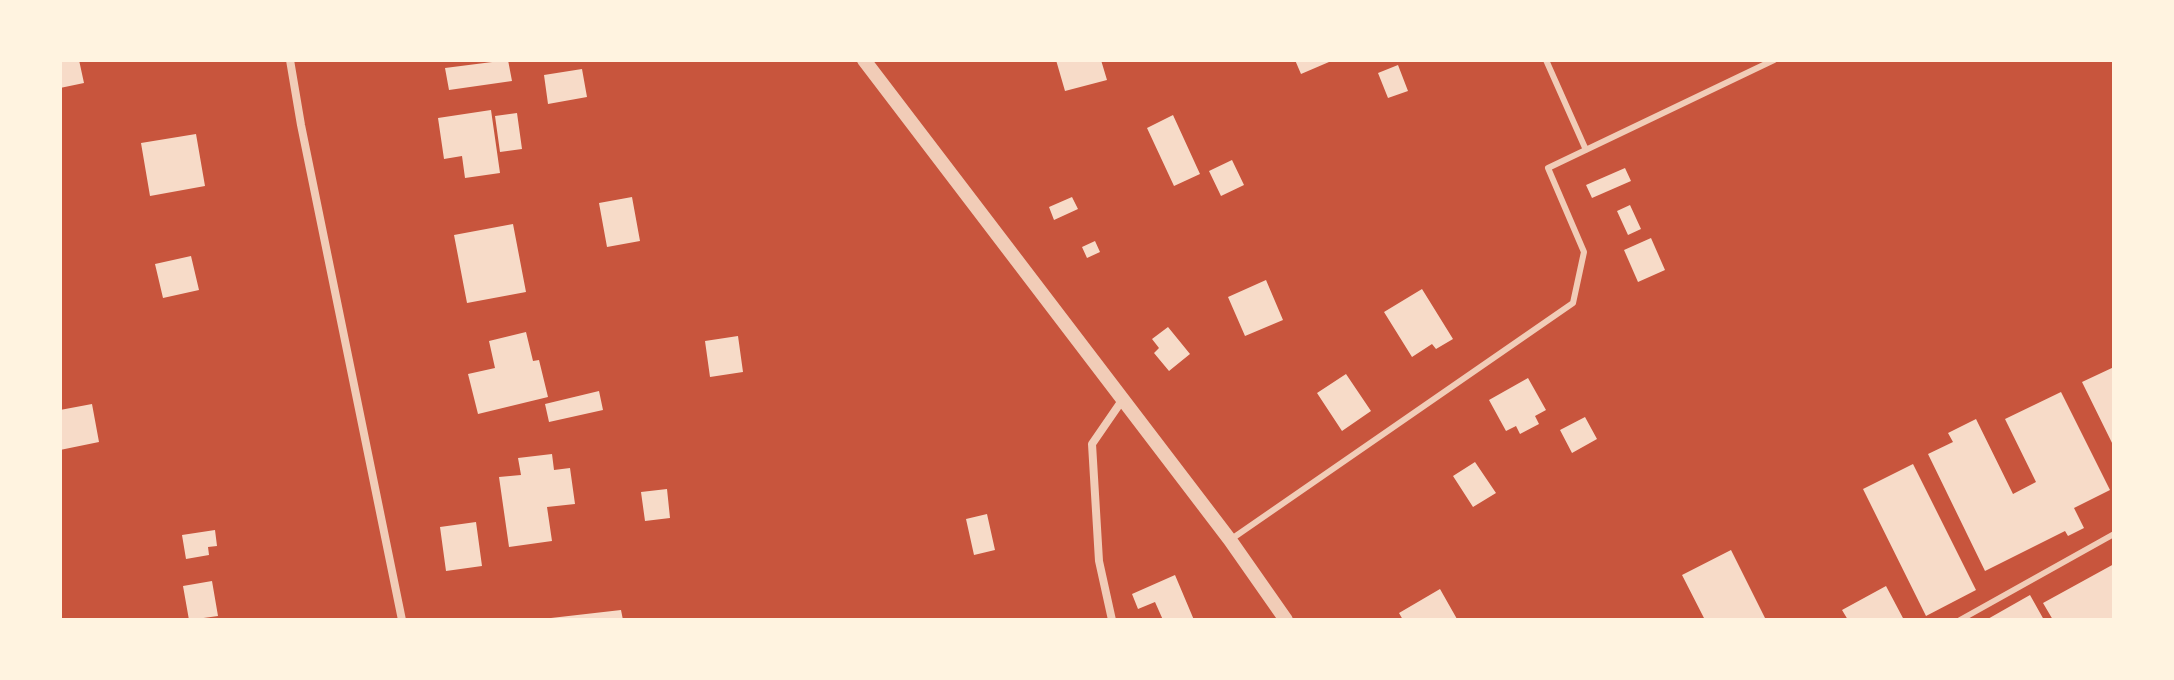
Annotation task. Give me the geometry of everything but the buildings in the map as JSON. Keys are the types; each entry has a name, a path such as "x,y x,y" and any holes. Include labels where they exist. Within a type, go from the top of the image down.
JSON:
{"street":[{"path":"290,60 402,620"},
{"path":"864,60 1230,540 1286,620"},
{"path":"1112,620 1099,561 1092,444 1123,399"}],"lane":[{"path":"1546,60 1586,150"},
{"path":"1230,540 1573,303 1584,252 1548,168 1774,60"},
{"path":"1960,620 2114,534"}]}
